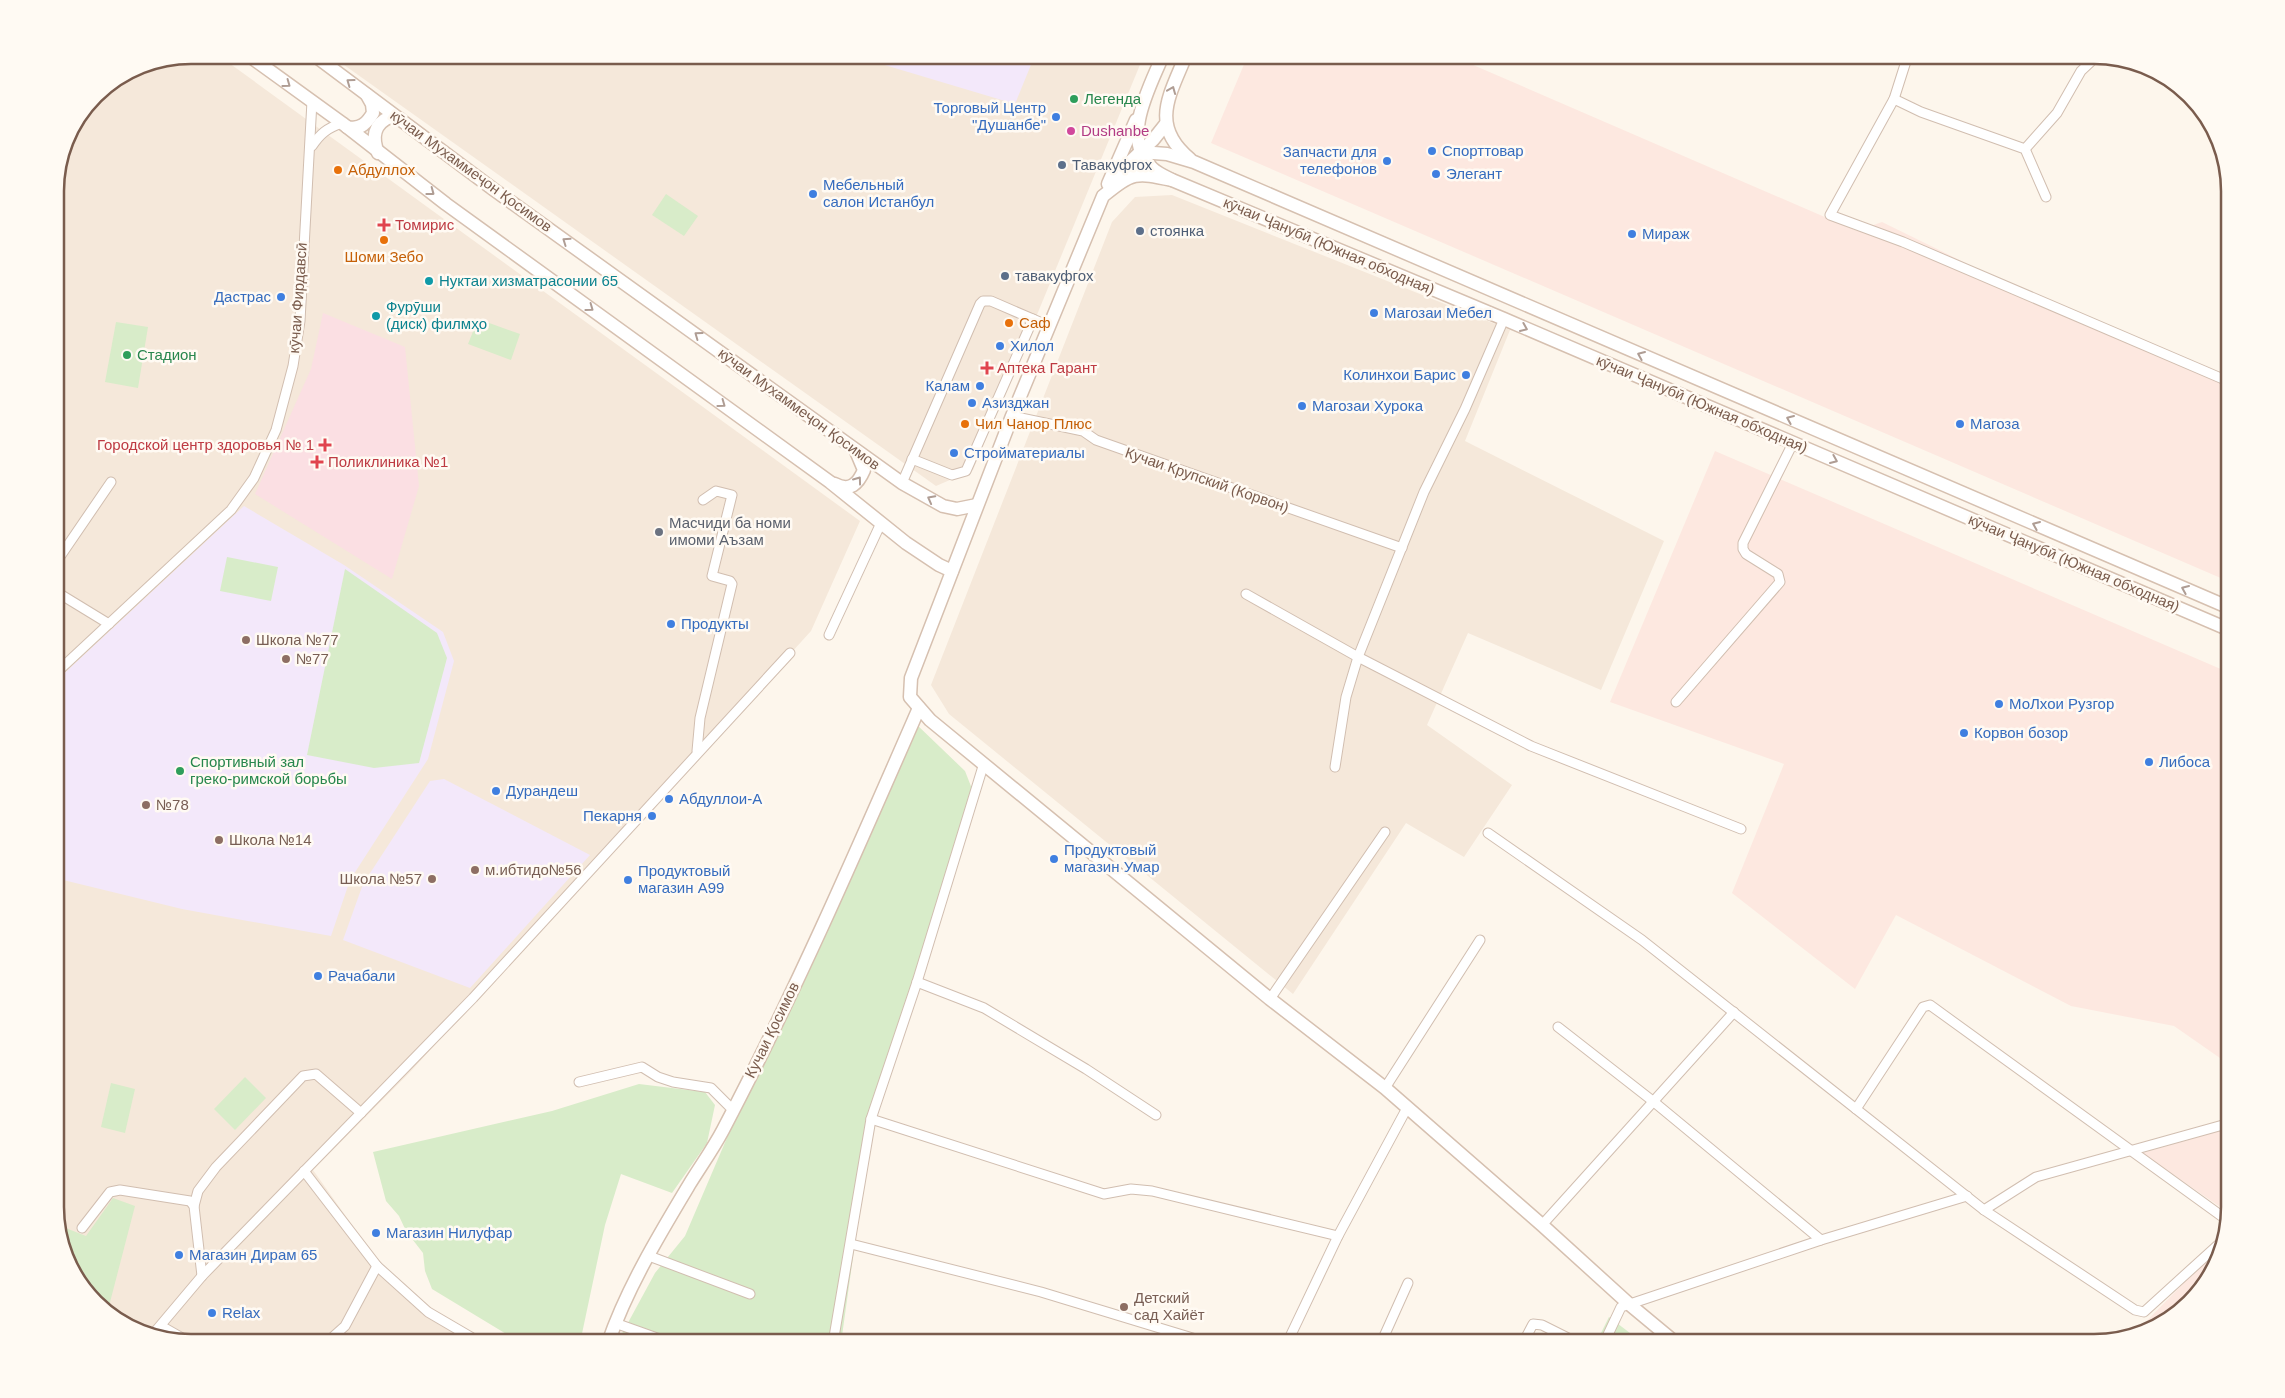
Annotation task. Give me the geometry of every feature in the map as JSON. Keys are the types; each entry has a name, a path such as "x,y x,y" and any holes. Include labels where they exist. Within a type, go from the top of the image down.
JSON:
{"street":[{"path":"261,64 345,125 378,153 830,482 906,543 939,565 952,571"},
{"name":"кӯчаи Мухаммеҷон Қосимов","path":"326,64 902,483 944,506 957,509 977,506"},
{"path":"1159,64 1102,196 1012,416 911,678 910,696 930,720 1270,999 1385,1088 1665,1334"},
{"path":"1182,64 1166,104 1165,125 1177,149 1194,162"},
{"path":"1905,64 1894,99 1830,215 1903,242 2221,378"},
{"path":"2025,149 2057,113 2081,71 2088,64"},
{"path":"310,149 319,135 329,127 345,125 354,129 363,126 373,112 372,104 367,94"},
{"path":"1894,99 1929,115 2025,149 2046,196"},
{"name":"кӯчаи Фирдавсӣ","path":"64,666 231,510 254,478 276,430 293,366 300,321 305,201 312,101"},
{"path":"1142,105 1138,130 1140,152 1152,168 1172,180"},
{"path":"378,153 374,142 374,134 378,126 390,117 400,119"},
{"path":"1108,184 1124,165 1140,152 1165,125"},
{"path":"1140,152 1167,154 1194,162"},
{"name":"кӯчаи Ҷанубӣ (Южная обходная)","path":"1194,162 2221,604"},
{"path":"1102,196 1125,178 1142,174 1172,180"},
{"name":"кӯчаи Ҷанубӣ (Южная обходная)","path":"1172,180 1504,319 2221,626"},
{"path":"902,483 980,304 983,301 991,301 1050,326"},
{"path":"912,459 952,475 966,471 1033,319"},
{"path":"1335,766 1339,728 1358,657 1424,492 1465,409 1504,319"},
{"name":"Кучаи Крупский (Корвон)","path":"1012,416 1083,431 1096,440 1402,548"},
{"path":"1676,702 1780,582 1778,574 1746,554 1743,549 1743,543 1793,443"},
{"path":"830,482 846,487 852,487 859,482 864,470 856,451"},
{"path":"64,551 111,482"},
{"path":"697,751 700,718 732,584 730,581 712,576 732,494 716,491 703,500"},
{"path":"829,636 881,523"},
{"path":"1246,594 1358,657 1530,746 1741,829"},
{"path":"64,596 109,624"},
{"path":"158,1330 202,1276 473,998 697,751 790,652"},
{"name":"Кучаи Қосимов","path":"611,1334 649,1256 733,1110 771,1035 856,853 919,708"},
{"path":"835,1334 871,1119 917,982 984,763"},
{"path":"1270,999 1385,832"},
{"path":"1488,833 1642,940 1984,1210 2139,1312 2144,1312 2215,1248"},
{"path":"1385,1088 1480,940"},
{"path":"917,982 984,1008 1086,1069 1156,1115"},
{"path":"1856,1109 1922,1007 1930,1005 2221,1215"},
{"path":"1542,1225 1734,1012"},
{"path":"1558,1027 1654,1102 1821,1240"},
{"path":"579,1082 642,1067 658,1077 673,1082 711,1088 733,1110"},
{"path":"202,1276 194,1206 198,1190 216,1167 303,1076 316,1074 361,1113"},
{"path":"1291,1334 1338,1236 1407,1108"},
{"path":"871,1119 1104,1194 1131,1190 1152,1191 1338,1236"},
{"path":"1984,1210 2036,1177 2221,1126"},
{"path":"304,1171 377,1266 428,1312 466,1334"},
{"path":"82,1228 110,1192 120,1190 190,1200 194,1206"},
{"path":"1608,1334 1621,1307 1821,1240 1966,1196"},
{"path":"851,1244 1041,1292 1179,1334"},
{"path":"649,1256 750,1294"},
{"path":"336,1334 345,1326 377,1266"},
{"path":"1385,1334 1408,1284"},
{"path":"615,1323 646,1334"},
{"path":"1528,1334 1534,1324 1542,1325 1560,1334"}],"shaded area":[{"path":"182,64 230,64 860,521 811,631 412,1070 313,1170 372,1253 400,1283 422,1303 469,1334 191,1334 181,1333 160,1321 153,1328 142,1325 113,1308 90,1285 73,1256 66,1232 64,1216 64,182 73,142 85,120 101,101 120,85 142,73 166,66"},
{"path":"343,64 1140,64 973,470 936,486"},
{"path":"881,64 1031,64 1015,104"},
{"path":"1244,64 1471,64 1857,231 1882,222 1982,271 2221,380 2221,578 1211,143"},
{"path":"1172,195 1510,330 1465,441 1664,541 1601,690 1468,633 1427,725 1512,785 1464,857 1406,823 1293,994 949,714 931,685 1112,222 1135,197"},
{"path":"323,313 405,347 419,486 392,579 255,494 311,369"},
{"name":"Корвон бозор","path":"1715,451 2221,669 2221,1059 2174,1026 2071,1006 1896,915 1855,989 1732,893 1784,764 1610,702"},
{"path":"244,506 344,565 443,632 454,661 428,759 350,880 331,936 182,909 64,880 64,674"},
{"name":"м.ибтидо№56","path":"444,779 590,855 470,988 343,940 363,884 430,781"},
{"path":"2221,1131 2221,1207 2142,1153"},
{"path":"2213,1253 2195,1285 2184,1297 2172,1308 2143,1325"}],"green space":[{"path":"666,194 698,216 684,236 652,215"},
{"path":"478,319 520,334 511,360 468,344"},
{"name":"Стадион","path":"116,322 148,327 138,388 105,382"},
{"path":"227,557 278,567 271,601 220,591"},
{"path":"345,569 437,633 447,658 419,763 374,768 307,755"},
{"path":"915,723 965,771 974,794 873,1114 842,1334 622,1334 655,1273 685,1236 771,1035"},
{"path":"245,1077 266,1098 235,1130 214,1109"},
{"path":"111,1083 135,1089 125,1133 101,1127"},
{"path":"639,1084 705,1092 715,1105 707,1143 672,1193 621,1174 605,1225 582,1334 506,1334 432,1289 425,1271 423,1253 406,1231 399,1216 386,1201 373,1152 552,1111"},
{"path":"113,1198 135,1206 109,1305 90,1285 81,1271 70,1248 65,1228 86,1236"},
{"path":"1609,1317 1631,1334 1600,1334"}],"place":[{"name":"Легенда","path":"1074,99"},
{"name":"Торговый Центр \"Душанбе\"","path":"1056,117"},
{"name":"Dushanbe","path":"1071,131"},
{"name":"Спорттовар","path":"1432,151"},
{"name":"Запчасти для телефонов","path":"1387,161"},
{"name":"Тавакуфгох","path":"1062,165"},
{"name":"Абдуллох","path":"338,170"},
{"name":"Элегант","path":"1436,174"},
{"name":"Мебельный салон Истанбул","path":"813,194"},
{"name":"Томирис","path":"384,225"},
{"name":"стоянка","path":"1140,231"},
{"name":"Мираж","path":"1632,234"},
{"name":"Шоми Зебо","path":"384,240"},
{"name":"тавакуфгох","path":"1005,276"},
{"name":"Нуктаи хизматрасонии 65","path":"429,281"},
{"name":"Дастрас","path":"281,297"},
{"name":"Магозаи Мебел","path":"1374,313"},
{"name":"Фурӯши (диск) филмҳо","path":"376,316"},
{"name":"Саф","path":"1009,323"},
{"name":"Хилол","path":"1000,346"},
{"name":"Стадион","path":"127,355"},
{"name":"Аптека Гарант","path":"987,368"},
{"name":"Колинхои Барис","path":"1466,375"},
{"name":"Калам","path":"980,386"},
{"name":"Азизджан","path":"972,403"},
{"name":"Магозаи Хурока","path":"1302,406"},
{"name":"Чил Чанор Плюс","path":"965,424"},
{"name":"Магоза","path":"1960,424"},
{"name":"Городской центр здоровья № 1","path":"325,445"},
{"name":"Стройматериалы","path":"954,453"},
{"name":"Поликлиника №1","path":"317,462"},
{"name":"Масчиди ба номи имоми Аъзам","path":"659,532"},
{"name":"Продукты","path":"671,624"},
{"name":"Школа №77","path":"246,640"},
{"name":"№77","path":"286,659"},
{"name":"МоЛхои Рузгор","path":"1999,704"},
{"name":"Корвон бозор","path":"1964,733"},
{"name":"Либоса","path":"2149,762"},
{"name":"Спортивный зал греко-римской борьбы","path":"180,771"},
{"name":"Дурандеш","path":"496,791"},
{"name":"Абдуллои-А","path":"669,799"},
{"name":"№78","path":"146,805"},
{"name":"Пекарня","path":"652,816"},
{"name":"Школа №14","path":"219,840"},
{"name":"Продуктовый магазин Умар","path":"1054,859"},
{"name":"м.ибтидо№56","path":"475,870"},
{"name":"Школа №57","path":"432,879"},
{"name":"Продуктовый магазин А99","path":"628,880"},
{"name":"Рачабали","path":"318,976"},
{"name":"Магазин Нилуфар","path":"376,1233"},
{"name":"Магазин Дирам 65","path":"179,1255"},
{"name":"Детский сад Хайёт","path":"1124,1307"},
{"name":"Relax","path":"212,1313"}]}
